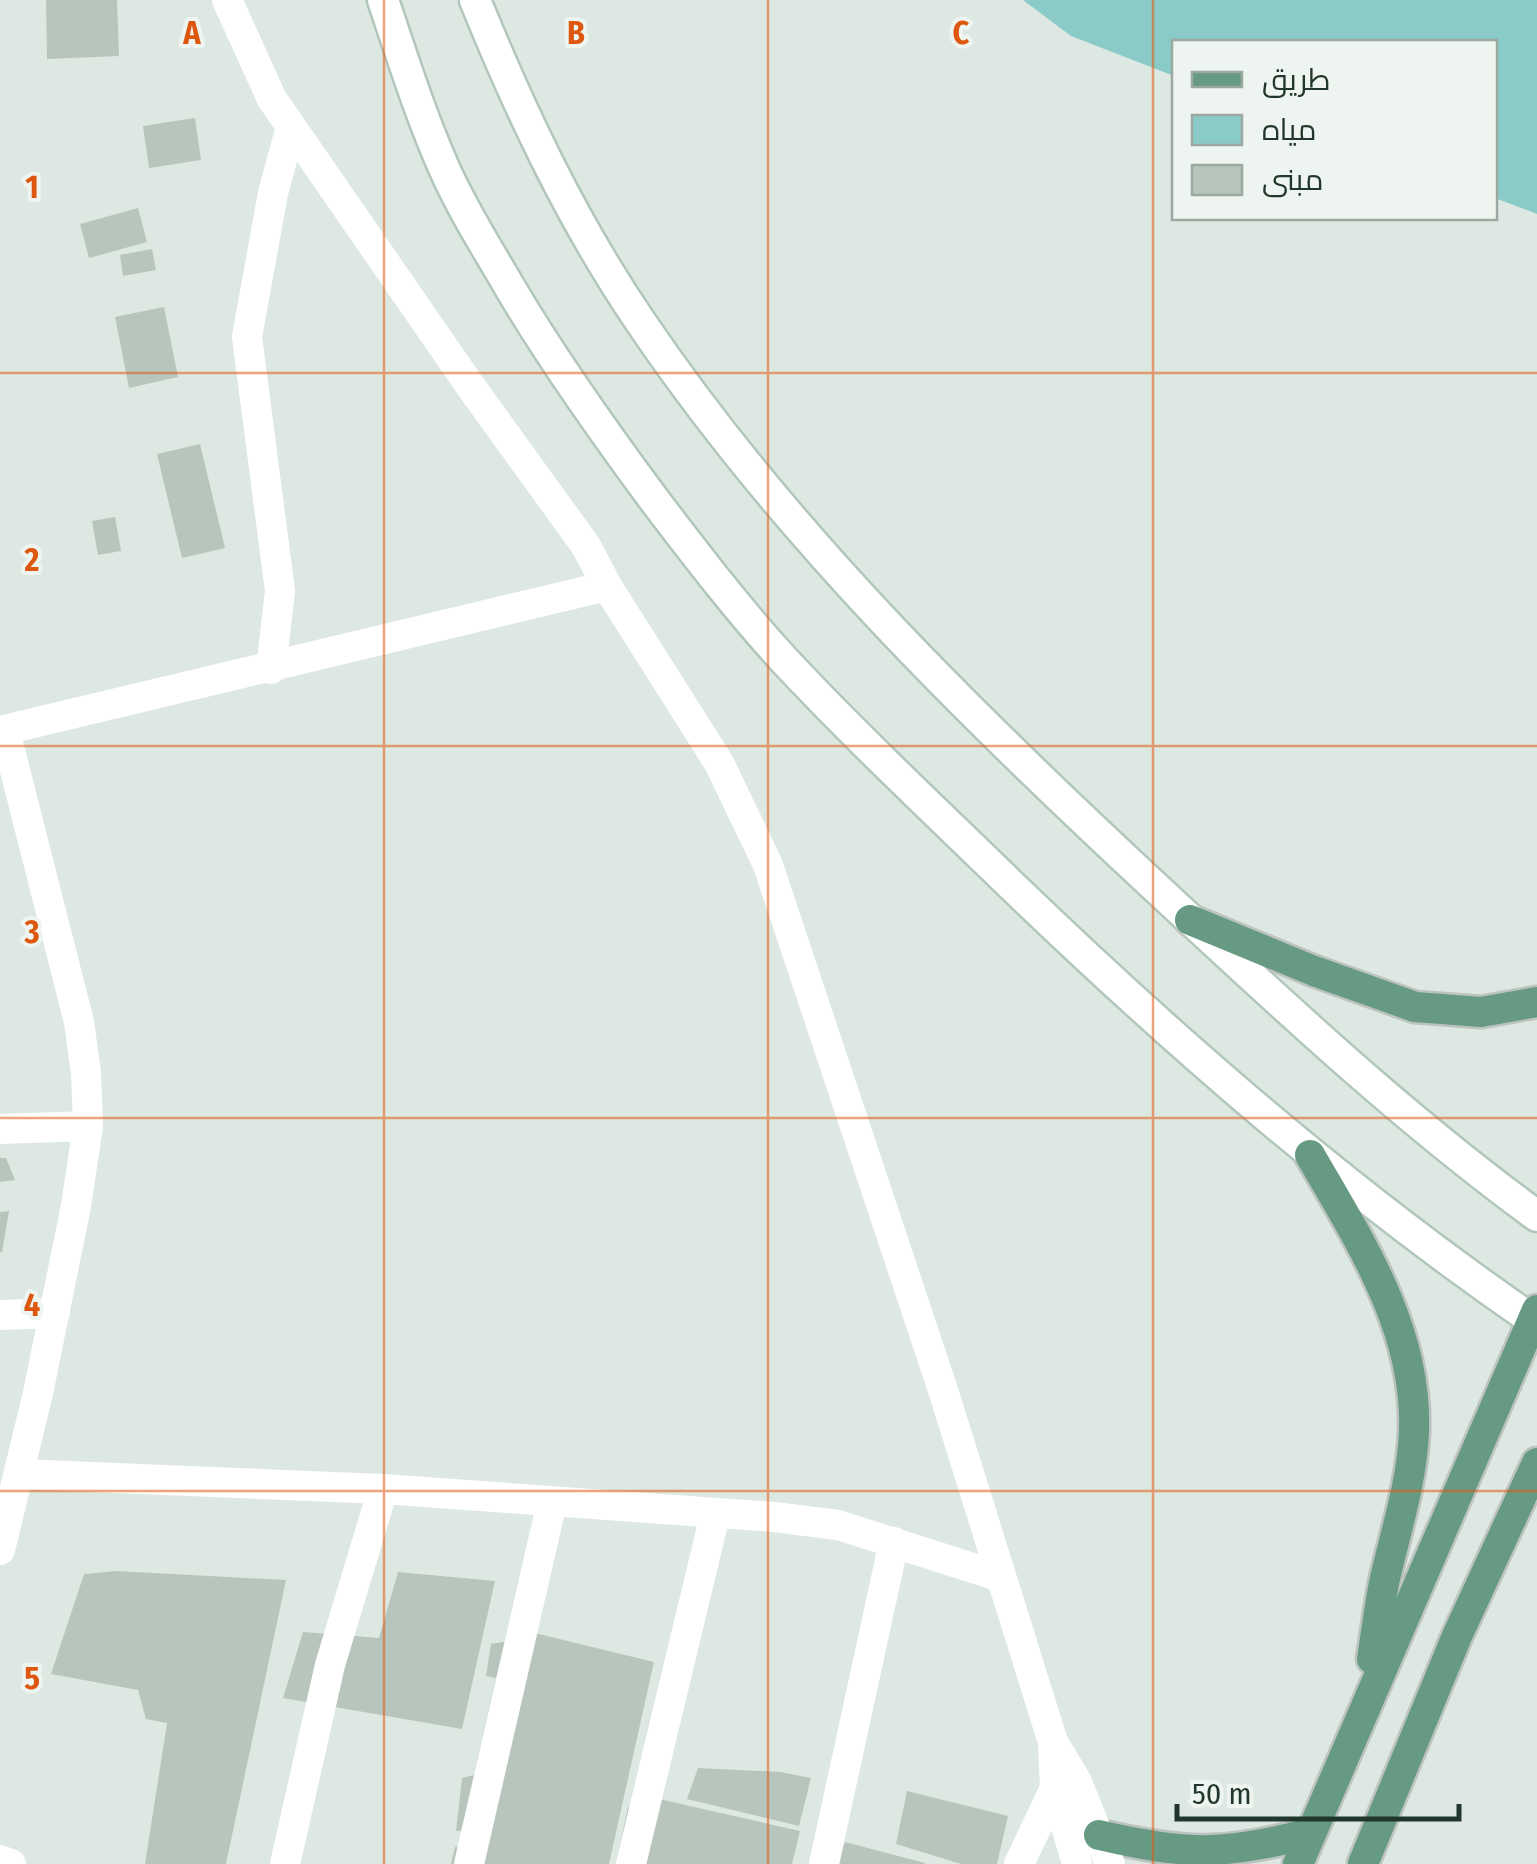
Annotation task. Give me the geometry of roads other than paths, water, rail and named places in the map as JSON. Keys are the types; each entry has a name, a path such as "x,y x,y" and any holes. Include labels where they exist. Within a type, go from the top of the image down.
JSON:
{"main road":[{"path":"1190,920 1314,971 1416,1007 1482,1012 1537,1002"},
{"path":"1310,1155 1382,1279 1412,1390 1414,1433 1407,1487 1384,1585 1366,1700"},
{"path":"1298,1864 1535,1318"},
{"path":"1363,1864 1457,1636 1537,1462"},
{"path":"1099,1835 1154,1848 1230,1852 1310,1833"}],"street":[{"path":"227,0 272,100 471,388 586,546 718,764 768,865 1053,1742 1076,1782 1110,1864"},
{"path":"383,0 445,170 542,343 721,588 875,754 1215,1073 1310,1155 1424,1244 1535,1318"},
{"path":"476,0 513,92 562,190 638,319 715,423 797,522 946,686 1190,920 1416,1122 1537,1216"},
{"path":"271,668 280,591 247,338 273,193 291,127"},
{"path":"2,1532 19,1474 54,1313 88,1126 79,1022 2,731 607,586"},
{"path":"0,1129 88,1126"},
{"path":"0,1314 54,1313"},
{"path":"19,1474 383,1489 774,1517 838,1525 1002,1577"},
{"path":"285,1864 330,1665 383,1489"},
{"path":"469,1864 552,1502"},
{"path":"632,1864 715,1515"},
{"path":"824,1864 894,1542"},
{"path":"1053,1742 1055,1788 1077,1864"},
{"path":"1019,1864 1055,1788"},
{"path":"0,1860 12,1864"}],"water":[{"path":"1023,0 1537,0 1537,214 1497,199 1497,40 1172,40 1172,75 1071,36"}]}
